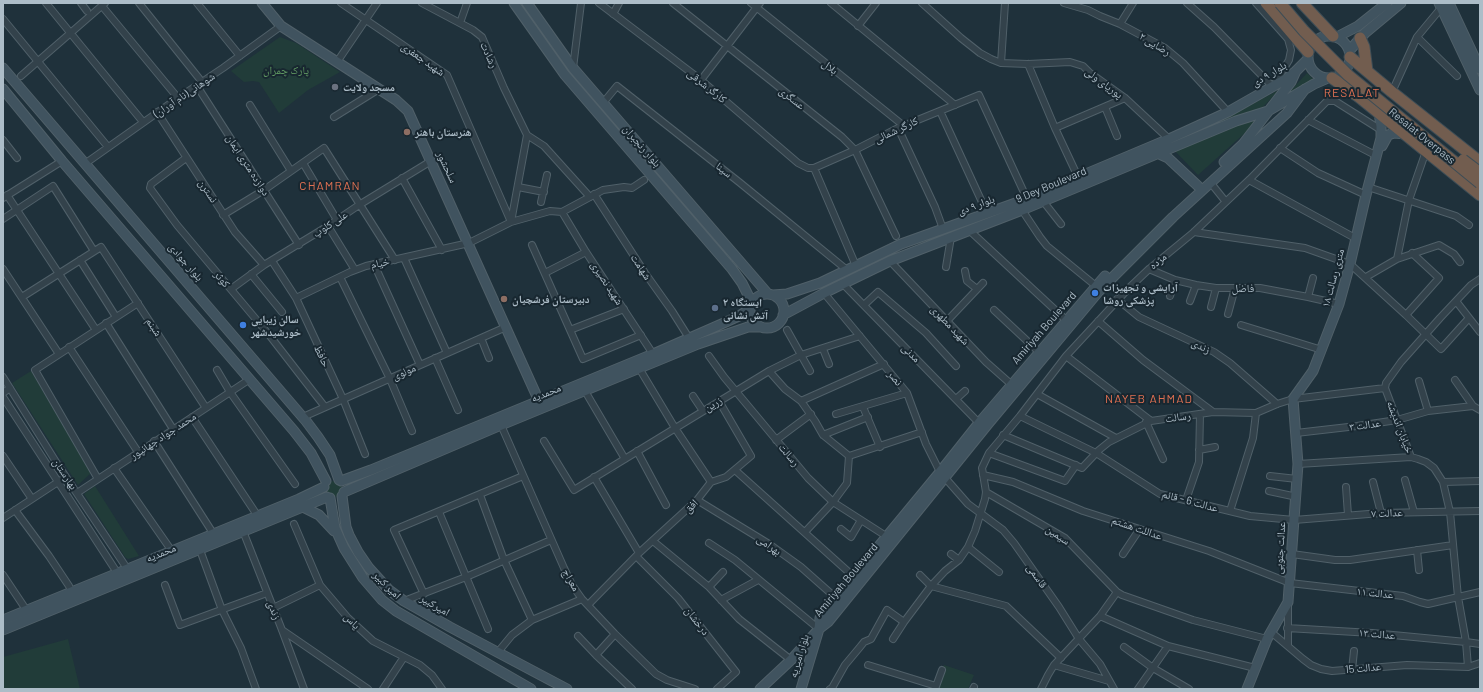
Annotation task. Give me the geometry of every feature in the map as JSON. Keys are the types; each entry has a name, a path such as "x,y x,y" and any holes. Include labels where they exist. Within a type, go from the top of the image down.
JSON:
{"highway":[{"path":"1266,3 1288,34 1308,56"},
{"name":"Resalat Overpass","path":"1280,3 1304,32 1348,76 1480,183"},
{"name":"Resalat Overpass","path":"1290,3 1325,43 1353,71 1480,173"},
{"path":"1288,34 1302,24 1307,18 1305,7"},
{"path":"1305,7 1335,37"},
{"path":"1360,38 1364,47 1367,71"},
{"path":"1350,54 1376,79 1480,162"},
{"path":"1330,78 1359,97 1480,195"},
{"path":"1359,97 1359,92 1364,84 1369,80 1376,79"}],"street":[{"path":"46,3 143,122"},
{"path":"80,3 87,11"},
{"name":"دوازده متری ایمان","path":"139,3 199,84 299,244"},
{"path":"197,3 240,56"},
{"name":"سلحشور","path":"262,3 281,26 396,100 408,111 469,243 539,401"},
{"name":"شهید جعفری","path":"341,3 447,75 512,222"},
{"path":"337,62 377,3"},
{"name":"رشادت","path":"422,3 460,23 482,37 504,88 527,135"},
{"path":"460,23 467,3"},
{"name":"بلوار رنجبران","path":"514,3 565,75 732,269 742,283 751,306"},
{"name":"بلوار رنجبران","path":"527,3 573,68 771,295"},
{"path":"565,75 573,68 581,3"},
{"name":"کارگر شرقی","path":"600,3 701,80 798,163 808,168 814,168"},
{"path":"613,14 619,3"},
{"name":"عسگری","path":"673,3 842,137 855,150"},
{"name":"بلال","path":"751,3 759,5 901,127"},
{"path":"831,3 955,105"},
{"path":"858,26 876,3"},
{"path":"922,3 980,53 1001,63 1005,3"},
{"name":"رضایی ۲","path":"1064,3 1088,10 1120,24 1165,48 1183,63 1228,112"},
{"path":"1080,3 1100,16"},
{"path":"1120,24 1133,3"},
{"path":"1187,3 1214,27 1273,87 1289,60 1291,50 1288,34 1256,3"},
{"path":"1335,37 1358,26 1387,3"},
{"path":"1350,54 1343,41 1335,37 1326,36 1315,41 1308,56 1313,71 1318,75 1330,78 1343,73 1347,68 1350,54 1360,38 1401,3"},
{"path":"21,76 104,5 178,98"},
{"path":"701,80 759,5"},
{"path":"1392,92 1417,37 1443,5 1463,43 1480,69"},
{"path":"3,19 108,147"},
{"name":"شوهانی(نام آوران)","path":"86,163 281,26"},
{"path":"1417,37 1457,76"},
{"path":"1463,43 1480,90"},
{"name":"بلوار ۹ دی","path":"771,295 787,294 820,283 901,244 1027,199 1168,139 1228,112 1273,87 1296,71 1308,56"},
{"name":"پوریای ولی","path":"1001,63 1028,64 1070,62 1083,66 1090,73 1125,98 1168,139"},
{"path":"1028,64 1055,128 1078,177"},
{"name":"بلوار جوادی","path":"3,68 303,417 327,450 340,480"},
{"name":"Amiriyah Boulevard","path":"819,629 828,622 942,474 979,423 1066,320 1130,251 1243,144 1291,82 1296,71"},
{"name":"9 Dey Boulevard","path":"783,315 798,306 890,261 1022,210 1157,153 1245,118 1268,111 1305,89 1330,78"},
{"name":"سینا","path":"603,103 617,86 739,182 847,270"},
{"path":"11,98 21,88"},
{"path":"3,89 62,161 307,447 314,458 325,484 324,490 329,498 335,499 343,494 344,486 340,480 334,478 325,484"},
{"path":"334,117 379,89"},
{"name":"Amiriyah Boulevard","path":"819,629 820,618 886,536 942,474 1099,291 1139,250 1210,182 1288,113 1305,89"},
{"name":"کارگر شمالی","path":"814,168 901,127 979,95 1027,199"},
{"path":"1055,128 1125,98"},
{"name":"مژده","path":"893,639 931,586 945,571 959,560 968,547 981,514 986,492 983,466 989,453 1038,394 1066,356 1118,299 1149,269 1194,232 1226,202 1327,101 1335,101 1381,130"},
{"path":"250,105 291,171"},
{"path":"1105,107 1117,136"},
{"path":"940,111 987,214"},
{"name":"نسترن","path":"157,112 223,215 235,232 264,265"},
{"path":"1377,156 1381,130 1379,114"},
{"path":"1308,120 1377,156"},
{"path":"901,127 943,229"},
{"path":"1377,156 1388,135 1394,133 1406,134"},
{"path":"512,222 527,135"},
{"name":"شهامت","path":"527,135 544,146 592,196 689,338"},
{"path":"3,140 17,158"},
{"path":"223,215 264,190 324,148 395,260"},
{"path":"1280,148 1318,173 1367,191 1409,200 1456,216 1469,225"},
{"path":"855,150 896,236"},
{"path":"1397,259 1409,200 1426,151"},
{"path":"1157,153 1168,158 1198,186"},
{"name":"۱۸ متری رسالت","path":"1293,399 1313,371 1339,304 1377,156"},
{"name":"کوثر","path":"186,158 151,184 150,188 177,225 270,336 324,407"},
{"path":"62,161 5,197 18,210 96,330"},
{"name":"علی کلوپ","path":"231,289 264,265 431,161"},
{"path":"303,163 337,220"},
{"path":"814,168 856,266"},
{"path":"541,202 547,175"},
{"path":"402,178 442,250"},
{"path":"562,212 609,188 634,188 644,180"},
{"path":"1249,180 1356,238"},
{"path":"1210,182 1226,202"},
{"path":"3,219 53,186 94,251 22,297"},
{"path":"518,187 544,192"},
{"path":"1043,201 1061,224"},
{"path":"1022,210 1047,246 1096,286"},
{"name":"خیام","path":"296,298 355,270 374,264 469,243 512,222 550,211 562,212"},
{"name":"شهید نصیری","path":"562,212 652,354"},
{"path":"328,226 355,270"},
{"path":"969,230 1066,320"},
{"path":"1194,232 1305,248 1350,264 1406,314 1441,349 1470,318"},
{"path":"946,266 951,237"},
{"path":"532,245 583,359 640,335"},
{"path":"1366,277 1412,252 1439,245 1454,254 1460,262"},
{"name":"شبنم","path":"94,251 101,247 206,408"},
{"path":"545,273 586,252"},
{"path":"1406,314 1439,278 1412,252"},
{"path":"404,258 447,353"},
{"path":"80,260 116,317"},
{"name":"حافظ","path":"272,261 296,298 343,399 365,454"},
{"name":"شهید مطهری","path":"890,261 986,362 1012,385"},
{"path":"374,264 420,365"},
{"path":"3,269 59,354"},
{"name":"فاضل","path":"1149,269 1175,280 1196,285 1216,288 1260,288 1339,304"},
{"path":"965,271 967,281 976,289"},
{"path":"251,274 282,312"},
{"path":"340,277 390,379 412,431"},
{"path":"1308,297 1313,278"},
{"name":"خیابان اندیشه","path":"1468,667 1466,642 1458,597 1450,512 1443,482 1434,468 1426,462 1411,457 1386,388 1386,382 1392,373 1456,301 1471,285 1480,279"},
{"path":"1170,296 1175,280"},
{"path":"947,322 982,283"},
{"name":"مدنی","path":"842,284 979,423"},
{"path":"1190,301 1196,285"},
{"path":"1211,307 1216,288"},
{"path":"1228,314 1235,288"},
{"path":"864,305 878,292 926,333 956,366"},
{"name":"نصر","path":"824,293 907,393 922,432 942,474"},
{"path":"771,295 777,298 783,305 783,315 777,324 772,327 762,327 752,320 751,306 759,296 771,295"},
{"name":"زندی","path":"1118,299 1140,317 1214,352 1230,363 1277,404"},
{"path":"1456,301 1480,332"},
{"path":"98,479 35,370 138,303"},
{"name":"محمدیه","path":"340,480 371,470 652,354 739,316 751,306"},
{"path":"570,330 624,309"},
{"path":"994,310 1039,352"},
{"path":"1098,321 1143,360 1213,412"},
{"path":"106,323 173,429"},
{"path":"1241,325 1322,350"},
{"name":"مولوی","path":"303,417 506,327"},
{"name":"محمدیه","path":"343,494 501,425 639,368 748,327 762,327"},
{"path":"787,330 810,371"},
{"name":"زرین","path":"544,441 574,490 769,371 801,355 860,336"},
{"path":"481,338 489,358"},
{"path":"70,347 138,452"},
{"path":"823,349 829,364"},
{"name":"رسالت","path":"709,356 808,478 833,502 886,536"},
{"path":"1066,356 1149,421 1163,459"},
{"path":"435,358 458,410"},
{"path":"801,401 884,364"},
{"path":"639,368 675,428 711,482 726,477 751,456 718,402"},
{"path":"217,370 230,392 295,484"},
{"path":"769,371 785,389 801,401 811,414 822,435 849,456"},
{"name":"بهارستان","path":"3,377 128,570"},
{"name":"محمد جواد جهانپور","path":"77,493 250,379"},
{"path":"1455,380 1473,406 1480,410"},
{"path":"1419,381 1428,411"},
{"path":"3,393 10,388"},
{"name":"رسالت","path":"1076,465 1082,468 1096,453 1116,438 1149,421 1213,412 1256,413 1293,399 1386,388"},
{"path":"585,390 625,459"},
{"path":"956,399 965,391"},
{"path":"836,414 907,393"},
{"path":"1038,394 1116,438"},
{"path":"693,396 703,411"},
{"name":"بهارستان","path":"3,397 118,574"},
{"name":"عدالت جنوبی","path":"1247,689 1269,635 1288,602 1297,496 1298,464 1293,399"},
{"name":"عدالت ۳","path":"1296,433 1358,426 1397,420 1428,411 1473,406"},
{"path":"863,407 880,447"},
{"path":"1230,511 1253,438 1256,413"},
{"path":"776,440 811,414"},
{"path":"1186,500 1199,462 1200,414"},
{"name":"عدالت 6 - قائم","path":"1020,416 1096,453 1160,494 1250,516 1294,520"},
{"path":"192,417 255,512"},
{"path":"822,435 868,417"},
{"name":"معراج","path":"501,425 566,574 582,599 656,674 667,680 695,689"},
{"path":"849,456 922,432"},
{"path":"989,453 1064,481 1076,465 1003,435"},
{"path":"154,441 211,530"},
{"path":"1199,450 1215,447"},
{"path":"636,451 666,505"},
{"path":"3,456 32,499"},
{"path":"805,532 833,502 846,483 849,456"},
{"path":"1298,464 1411,457"},
{"path":"114,468 169,547"},
{"path":"736,470 853,576"},
{"name":"قاسمی","path":"942,474 968,504 1003,530 1014,543 1059,607 1079,639 1100,664 1114,689"},
{"name":"عداللت هشتم","path":"983,475 1013,482 1083,511 1110,518 1139,530 1209,551 1290,583"},
{"path":"3,518 66,476"},
{"path":"424,594 394,530 523,476"},
{"path":"1270,476 1297,479"},
{"name":"درخشان","path":"594,477 638,554 678,598 736,672 717,689"},
{"path":"1405,480 1414,512"},
{"path":"1443,482 1480,481"},
{"name":"افق","path":"588,605 638,554 698,500 711,482"},
{"path":"1372,482 1381,513"},
{"name":"محمدیه","path":"3,620 292,502 325,484"},
{"path":"1346,486 1348,515"},
{"path":"1269,491 1297,496"},
{"name":"سیمین","path":"986,492 1065,538 1117,592"},
{"name":"امیرکبیر","path":"343,494 346,527 358,552 374,574 389,590 404,601 567,689"},
{"path":"480,495 504,560 532,620"},
{"name":"محمدیه","path":"3,630 243,531 329,498"},
{"name":"امیر کبیر","path":"329,498 338,535 354,565 382,600 396,611 531,689"},
{"name":"بهرامی","path":"698,500 769,544 801,567 836,598"},
{"path":"303,507 311,510 325,520 338,535"},
{"path":"16,510 49,556 72,593"},
{"name":"عدالت ۷","path":"1294,520 1381,513 1480,511"},
{"path":"438,512 488,629"},
{"path":"841,529 851,537 861,520"},
{"name":"یاس","path":"294,524 320,585 348,618 373,641 420,665 432,675 440,686"},
{"path":"1123,554 1139,530"},
{"name":"زندی","path":"243,531 304,689"},
{"path":"404,601 466,577 551,540"},
{"path":"653,541 709,587 739,619 791,660"},
{"path":"709,543 735,560 819,629 791,660 760,689"},
{"path":"1292,554 1342,561 1365,559 1453,545"},
{"path":"968,547 999,572"},
{"path":"200,550 222,610 241,648 256,689"},
{"path":"1417,550 1419,570"},
{"path":"951,554 959,560"},
{"path":"709,587 723,572"},
{"path":"3,575 27,611"},
{"path":"920,575 931,586 1006,606 1061,658"},
{"path":"721,600 758,580"},
{"name":"عدالت ۱۱","path":"1290,583 1403,596 1428,604 1480,592"},
{"path":"165,585 180,625 267,593"},
{"path":"273,608 320,585"},
{"path":"1041,689 1054,665 1100,616 1117,592 1129,598 1193,620 1269,635"},
{"path":"491,666 498,652 512,635 532,620 582,599"},
{"path":"1288,602 1288,645"},
{"path":"833,689 845,665 864,642 871,639 887,610 904,622"},
{"path":"1100,616 1168,646 1255,668"},
{"name":"عدالت ۱۳","path":"1287,628 1372,633 1480,644"},
{"name":"بلوار امیریه","path":"801,689 819,629"},
{"path":"282,630 368,689"},
{"path":"596,655 615,634"},
{"name":"عدالت 15","path":"1269,635 1288,645 1302,659 1321,669 1332,671 1407,665 1468,667 1480,664"},
{"path":"578,636 632,689"},
{"path":"1138,689 1168,646"},
{"path":"1124,647 1153,668 1189,689"},
{"path":"1352,670 1354,651"},
{"path":"383,689 404,657"},
{"path":"868,665 936,688 942,670"},
{"path":"1054,665 1109,681"},
{"path":"433,689 440,686"}],"green space":[{"name":"پارک چمران","path":"280,37 296,43 340,72 308,90 279,113 259,82 244,82 231,71"},
{"path":"1307,73 1313,79 1282,100"},
{"path":"1279,90 1261,109 1214,124"},
{"path":"1252,116 1257,119 1256,123 1198,175 1175,151 1228,130"},
{"path":"31,371 91,473 78,485 12,383"},
{"path":"331,481 337,481 342,486 340,495 337,497 331,497 326,492 326,486"},
{"path":"95,486 139,556 128,559 125,557 84,494"},
{"path":"68,639 80,689 3,689 3,657"},
{"path":"944,665 974,675 968,689 935,689"}],"place":[{"name":"مسجد ولایت","path":"335,87"},
{"name":"هنرستان باهنر","path":"407,132"},
{"name":"آرایشی و تجهیزات پزشکی روشا","path":"1095,293"},
{"name":"دبیرستان فرشچیان","path":"504,299"},
{"name":"ایستگاه ۲ آتش نشانی","path":"715,308"},
{"name":"سالن زیبایی خورشیدشهر","path":"243,325"}],"district":[{"name":"RESALAT","path":"1352,93"},
{"name":"CHAMRAN","path":"330,186"},
{"name":"NAYEB AHMAD","path":"1149,399"}]}
